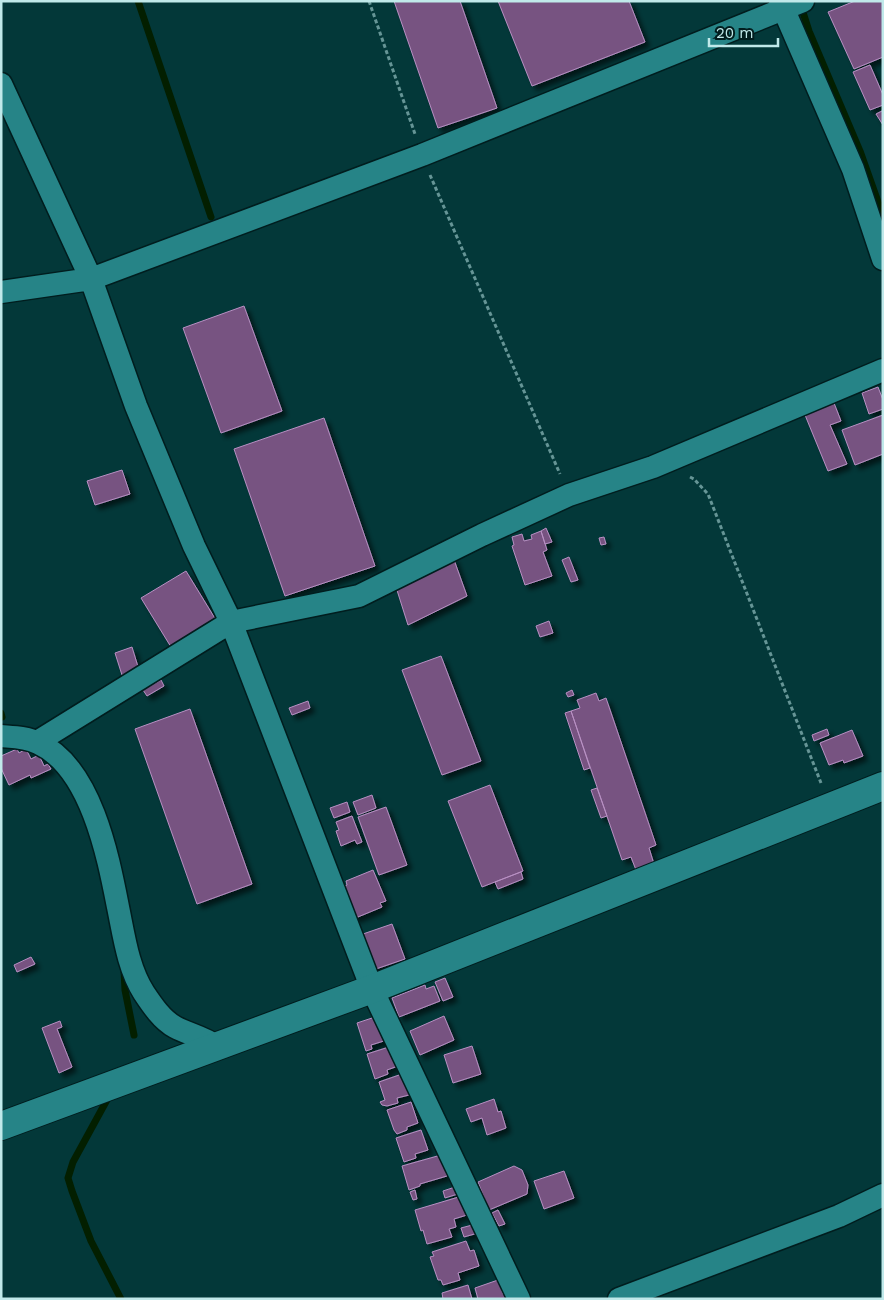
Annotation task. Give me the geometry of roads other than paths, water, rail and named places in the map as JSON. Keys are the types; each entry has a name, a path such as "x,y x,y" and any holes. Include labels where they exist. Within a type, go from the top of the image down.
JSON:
{"street":[{"path":"1,292 91,279 422,155 789,4 854,169 883,259"},
{"path":"1,84 91,279 136,406 194,546 231,622 372,989 519,1299"},
{"path":"37,742 231,622 359,596 482,535 569,495 653,467 883,370"},
{"path":"1,736 17,737 37,742 66,762 77,777 92,809 110,866 126,950 136,979 144,993 167,1021 174,1026 208,1040 216,1046"},
{"path":"1,1126 372,989 830,809 883,786"},
{"path":"619,1299 838,1216 883,1195"}],"waterway":[{"path":"138,1 211,217"},
{"path":"801,6 809,31 860,151 883,216"},
{"path":"1,713 2,717"},
{"path":"124,970 125,990 134,1035"},
{"path":"108,1098 73,1162 68,1178 91,1241 121,1299"}]}
